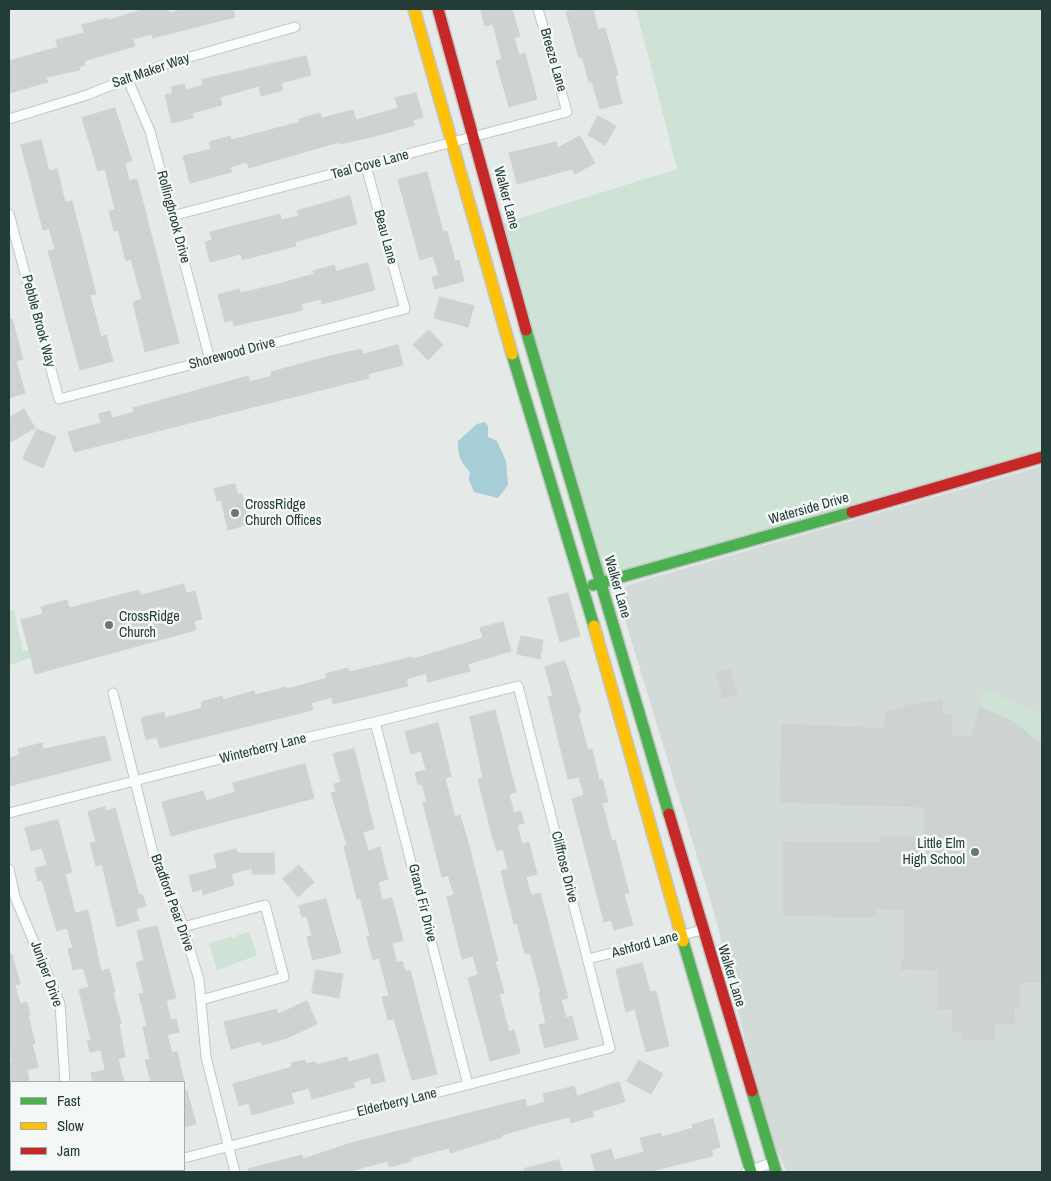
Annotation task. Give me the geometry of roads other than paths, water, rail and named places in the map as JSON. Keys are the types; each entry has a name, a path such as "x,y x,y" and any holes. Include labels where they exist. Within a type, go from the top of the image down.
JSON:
{"street":[{"name":"Walker Lane","path":"414,9 424,42 497,225 536,370 774,1168"},
{"name":"Walker Lane","path":"438,9 464,140 518,375 583,588 749,1172"},
{"name":"Breeze Lane","path":"538,9 568,112"},
{"name":"Salt Maker Way","path":"9,119 87,95 162,65 295,27"},
{"name":"Rollingbrook Drive","path":"127,78 150,131 210,360"},
{"name":"Teal Cove Lane","path":"172,216 568,112"},
{"name":"Beau Lane","path":"366,166 405,309"},
{"name":"Pebble Brook Way","path":"9,214 59,399"},
{"name":"Shorewood Drive","path":"59,399 405,309"},
{"path":"518,375 536,370"},
{"name":"Waterside Drive","path":"583,588 718,552 1042,457"},
{"name":"Winterberry Lane","path":"9,813 279,744 518,686"},
{"name":"Cliffrose Drive","path":"518,686 610,1048"},
{"name":"Bradford Pear Drive","path":"113,693 154,857 183,927 199,980 206,1057 235,1172"},
{"name":"Grand Fir Drive","path":"375,722 468,1084"},
{"name":"Juniper Drive","path":"9,869 15,897 60,1004 65,1081"},
{"path":"183,927 265,905 284,977 201,1000"},
{"name":"Ashford Lane","path":"588,960 702,930"},
{"name":"Elderberry Lane","path":"185,1158 610,1048"},
{"path":"749,1172 774,1168"}],"water":[{"path":"485,422 488,426 488,437 497,441 506,461 508,485 498,498 474,492 469,480 470,472 460,458 458,451 458,441 477,424"}],"place":[{"name":"CrossRidge Church Offices","path":"235,513"},
{"name":"CrossRidge Church","path":"109,625"},
{"name":"Little Elm High School","path":"975,852"}]}
